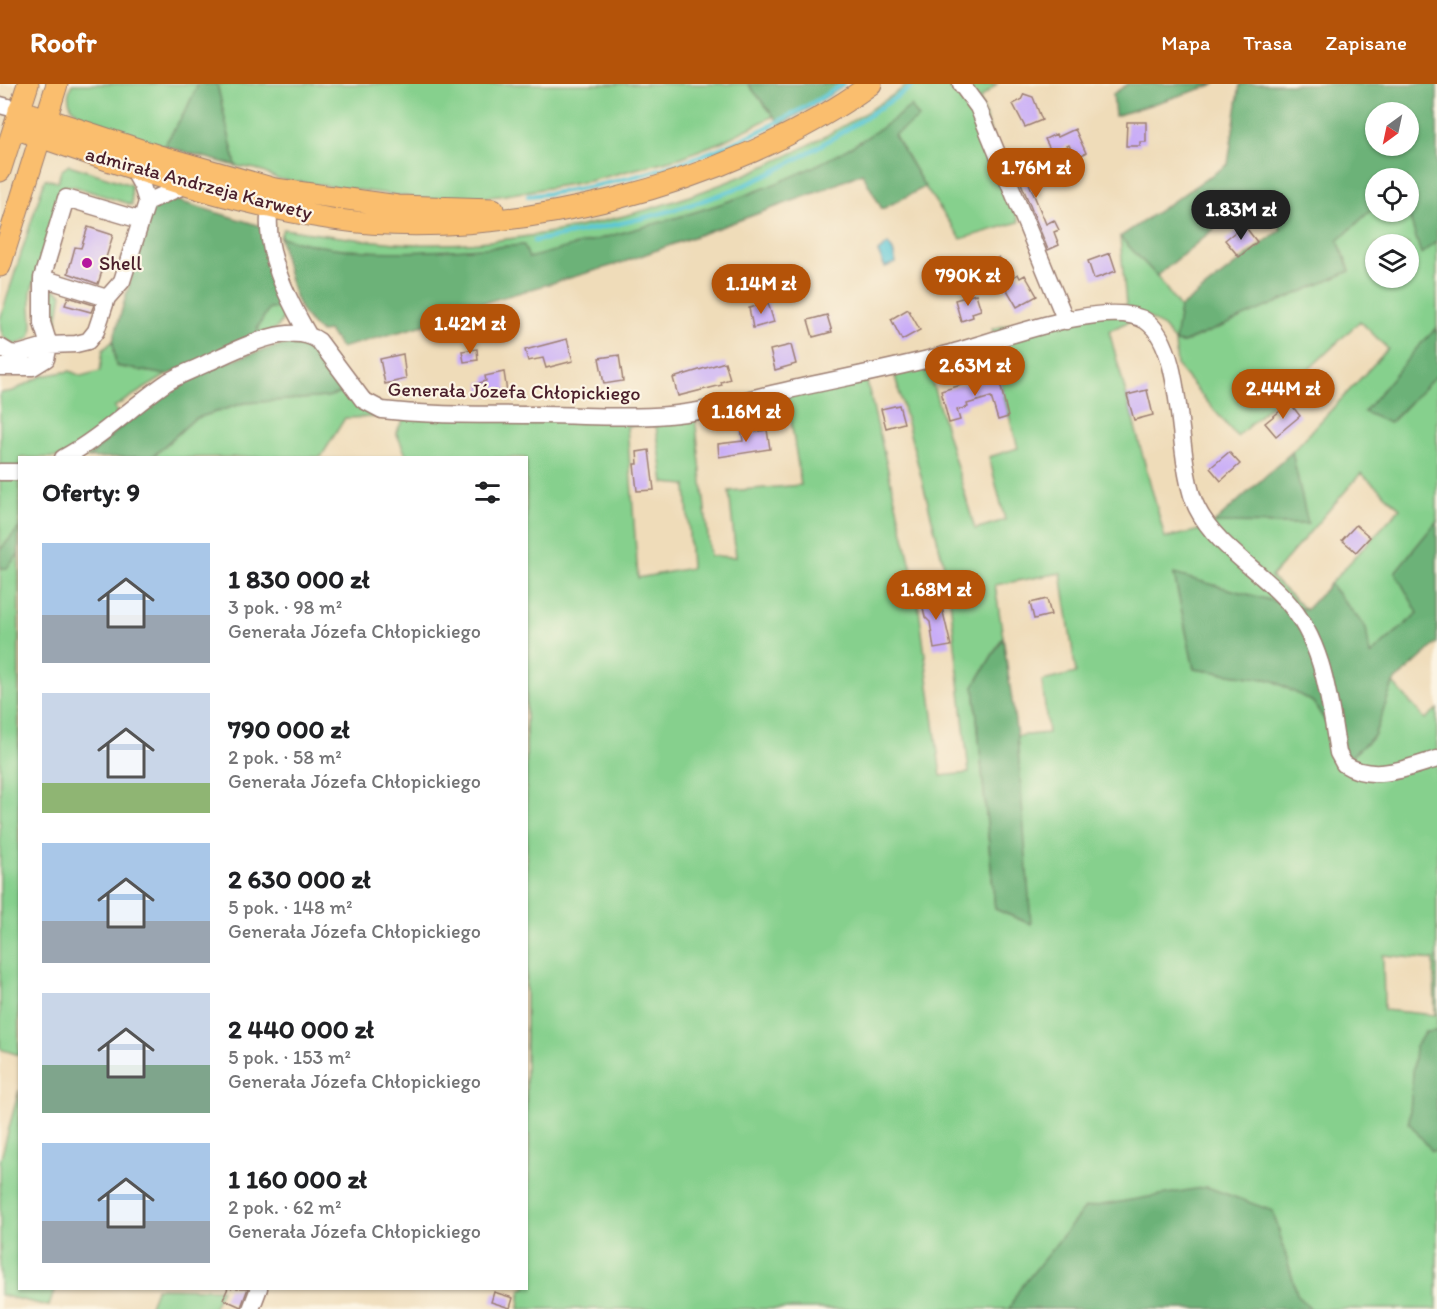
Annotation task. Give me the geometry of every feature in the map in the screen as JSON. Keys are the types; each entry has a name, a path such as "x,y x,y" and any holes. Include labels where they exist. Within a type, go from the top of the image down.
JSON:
{"main road":[{"path":"0,171 8,117 28,84"},
{"path":"0,266 57,84"},
{"name":"admirała Andrzeja Karwety","path":"43,129 72,148 188,184 270,206 333,219 423,225 517,219 650,189 742,156 799,129 871,84"},
{"name":"admirała Andrzeja Karwety","path":"8,117 43,129 274,189 423,208 566,208"},
{"path":"27,179 50,157 72,148"}],"street":[{"path":"961,84 978,107 1066,321"},
{"path":"0,347 10,353 18,354 49,345 63,346 88,341 96,331 107,298 122,281 147,202 142,186 131,166"},
{"path":"147,202 188,184"},
{"path":"0,367 33,367 45,359 49,345 42,323 42,278 66,198 140,220"},
{"name":"Generała Józefa Chłopickiego","path":"270,206 268,222 273,251 291,305 309,336 323,345 363,400 382,410 646,416 693,412 878,371 1066,321 1118,313 1146,321 1160,337 1181,414 1189,484 1196,507 1208,526 1286,599 1306,626 1321,661 1338,753 1344,764 1366,774 1380,774 1437,759"},
{"path":"42,278 107,298"},
{"path":"66,456 104,432 130,409 169,381 250,344 290,334 309,336"},
{"path":"0,472 18,472"},
{"path":"251,1309 258,1290"}],"green space":[{"path":"72,84 198,84 186,110 164,146 89,124 90,119 79,114 71,106 69,90"},
{"path":"198,84 217,84 236,166 164,146 186,110"},
{"path":"217,84 748,84 774,116 723,141 682,157 589,181 499,196 440,201 278,179 256,169 236,166"},
{"path":"748,84 838,84 841,88 781,125"},
{"path":"909,84 997,84 980,99 1019,222 961,239 925,187 894,134 911,106 868,137 776,184 679,217 529,258 523,245 401,252 340,249 280,237 283,229 381,242 453,244 530,236 614,219 703,191 788,155 870,110"},
{"path":"1128,84 1216,84 1115,116 1113,94"},
{"path":"1240,84 1437,84 1437,241 1421,254 1419,234 1415,234 1411,222 1419,222 1419,168 1365,168 1365,215 1338,241 1350,271 1183,343 1175,342 1180,308 1281,229 1254,196 1157,276 1120,237 1228,164"},
{"path":"911,106 919,118 894,135 925,187 882,209 862,173 820,191 621,263 452,312 453,317 341,348 329,331 321,332 311,324 298,302 289,275 280,237 340,249 401,252 524,245 529,258 630,231 729,201 777,183 823,162 868,137"},
{"path":"69,165 131,185 132,205 73,186 67,186 62,191 31,292 30,338 16,345 3,335 0,319 45,179 58,182 61,171"},
{"path":"165,197 261,226 289,308 269,308 257,328 263,336 167,375 116,366 113,341 152,204"},
{"path":"1365,215 1365,222 1411,222 1415,234 1365,234 1365,288 1419,288 1419,247 1421,253 1437,241 1437,328 1416,349 1390,423 1437,375 1437,521 1395,572 1418,613 1369,656 1366,628 1330,584 1400,508 1361,473 1271,577 1306,610 1174,575 1194,669 1272,680 1313,702 1349,758 1374,736 1393,683 1425,719 1437,709 1437,1031 1425,1032 1432,1151 1437,1150 1437,1309 1310,1309 1297,1294 1273,1211 1019,1290 1009,1309 519,1309 521,1290 528,1290 528,456 407,456 396,432 405,417 695,416 710,556 736,557 729,491 801,485 787,395 866,378 916,587 941,776 969,773 948,581 894,372 927,365 975,529 1005,520 989,457 1018,448 991,350 999,347 992,329 1054,313 1126,305 1120,237 1157,276 1180,308 1175,342 1184,343 1350,270 1338,241","holes":["1144,314 1164,328 1175,342 1177,366 1237,437 1360,321 1388,349 1292,452 1307,524 1214,523 1196,531 1165,538 1109,331","627,426 656,426 664,483 686,485 691,568 638,578","1061,573 1076,673 1042,681 1048,733 1017,736 1030,924 995,909 974,686 1003,637 995,585","1383,955 1434,960 1435,1015 1384,1010"]},
{"path":"54,289 62,294 57,322 51,325 46,314 50,290"},
{"path":"269,308 289,308 278,327 263,336 257,329"},
{"path":"1437,328 1437,375 1389,423 1364,412 1416,349"},
{"path":"113,341 116,366 167,375 114,407 125,426 90,456 18,456 18,529 0,550 0,393 13,391 42,376 70,371 81,376 100,371 103,350"},
{"path":"303,341 317,346 349,390 327,397 244,403 194,419 153,456 91,456 139,411 173,387 203,372 271,348"},
{"path":"349,390 374,417 345,418 322,456 154,456 194,419 244,403 327,397"},
{"path":"1292,452 1308,524 1214,523"},
{"path":"1437,521 1437,643 1393,683 1374,736 1349,758 1313,702 1272,680 1194,669 1174,574 1306,610 1330,584 1366,628 1370,655 1418,613 1395,572"},
{"path":"18,529 18,555 6,569 0,567 0,550"},
{"path":"18,555 18,1055 0,1049 0,567 6,569"},
{"path":"1003,637 1017,736 1031,924 995,909 974,686"},
{"path":"1437,1031 1437,1150 1432,1151 1409,1123 1415,1047 1425,1032"},
{"path":"18,1094 18,1290 55,1290 49,1306 0,1295 0,1162"},
{"path":"1207,1187 1273,1211 1297,1294 1310,1309 1009,1309 1019,1290 1085,1208"},
{"path":"155,1290 222,1290 213,1309 149,1309"}],"water":[{"path":"888,244 893,251 896,263 885,267 878,252"}],"building":[{"path":"1024,94 1033,97 1042,120 1025,127 1013,104 1021,100"},
{"path":"1127,122 1146,122 1146,142 1140,142 1140,146 1126,146"},
{"path":"1075,129 1086,153 1075,158 1069,145 1052,153 1045,139 1056,134 1058,137"},
{"path":"1034,151 1039,168 1027,172 1031,182 1029,183 1046,224 1054,220 1059,230 1054,232 1059,245 1048,250 1013,163 1024,160 1022,155"},
{"path":"1244,225 1257,242 1239,257 1225,240"},
{"path":"88,227 113,235 98,284 68,273 75,247 81,248"},
{"path":"1110,253 1116,271 1094,279 1088,261"},
{"path":"999,257 1007,270 995,278 987,265"},
{"path":"1018,274 1020,278 1025,275 1037,296 1017,307 1003,283"},
{"path":"976,294 981,310 972,313 973,317 961,321 955,300"},
{"path":"68,297 94,305 91,312 65,305"},
{"path":"768,303 774,322 753,328 749,308"},
{"path":"908,309 920,330 902,340 891,319"},
{"path":"827,315 832,332 813,337 808,320"},
{"path":"567,339 573,361 546,368 543,358 528,361 525,350"},
{"path":"791,345 796,364 775,370 770,350"},
{"path":"477,349 478,360 464,362 462,351"},
{"path":"403,354 406,379 385,384 380,359"},
{"path":"619,355 623,381 604,384 599,358"},
{"path":"725,362 730,379 721,382 722,385 678,396 673,378"},
{"path":"504,372 507,392 482,397 479,383 486,381 485,376"},
{"path":"998,374 1008,417 998,420 991,397 967,404 968,407 957,410 960,420 949,423 941,391"},
{"path":"1147,390 1153,415 1134,420 1127,395"},
{"path":"1290,403 1300,416 1276,436 1265,423"},
{"path":"899,405 904,423 886,428 881,409"},
{"path":"755,426 756,432 767,430 770,449 719,457 718,444 743,441 741,428"},
{"path":"649,450 654,490 637,491 634,464 638,464 637,452"},
{"path":"1229,452 1240,464 1221,481 1210,468"},
{"path":"1356,525 1370,537 1356,552 1342,540"},
{"path":"939,595 951,646 934,649 930,622 925,617 921,599"},
{"path":"1047,599 1051,615 1034,619 1030,603"},
{"path":"227,1290 247,1290 241,1307 223,1299"},
{"path":"494,1292 513,1298 510,1308 491,1302"}],"waterway":[{"path":"528,196 611,182 692,159 770,126 843,84"},
{"path":"534,241 653,216 739,187 805,154 916,84"}],"place":[{"name":"Shell","path":"87,263"}]}
